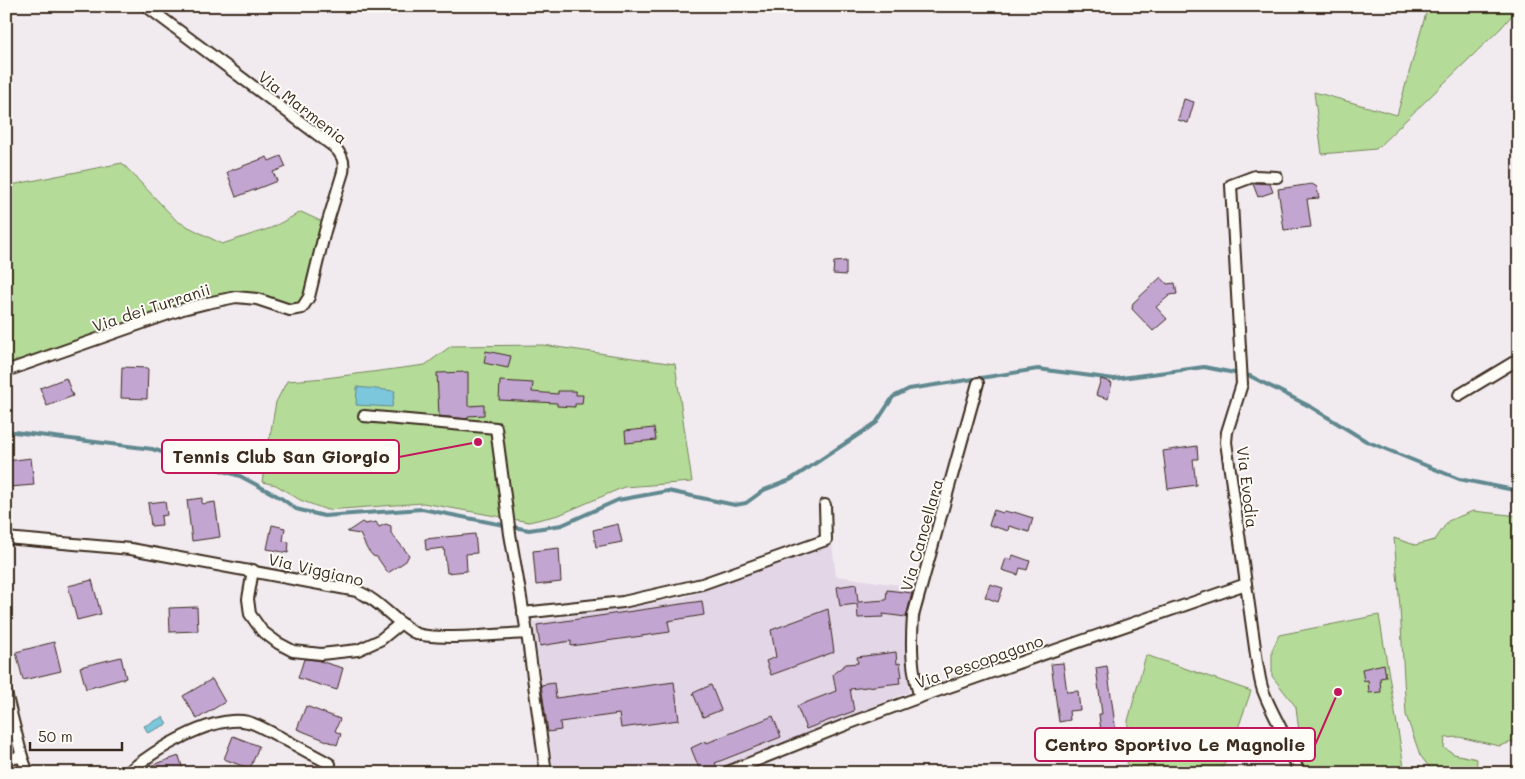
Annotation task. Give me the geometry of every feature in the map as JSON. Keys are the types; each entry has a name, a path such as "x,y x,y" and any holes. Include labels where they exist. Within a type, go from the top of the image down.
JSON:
{"street":[{"name":"Via Marmenia","path":"146,6 341,154 344,163 343,172 323,239 309,297 305,305"},
{"name":"Via Evodia","path":"1277,176 1255,176 1231,185 1242,384 1227,432 1226,442 1257,662 1264,692 1284,733 1298,773"},
{"name":"Via dei Turranii","path":"6,371 183,309 207,303 242,298 257,299 290,310 300,309 305,305"},
{"path":"1459,395 1519,359"},
{"name":"Via Cancellara","path":"920,697 914,675 911,645 913,616 978,382"},
{"path":"364,416 496,428 546,773"},
{"path":"523,613 623,602 702,584 826,540 825,505"},
{"name":"Via Viggiano","path":"6,538 131,549 253,570 357,591 373,600 415,633 428,637 526,633"},
{"path":"253,570 248,598 250,614 262,631 292,651 320,654 358,650 380,640 401,623"},
{"name":"Via Pescopagano","path":"725,773 920,697 1246,584"},
{"path":"6,693 22,757 28,773"},
{"path":"127,773 152,754 180,738 218,724 235,721 255,724 330,764"},
{"path":"6,759 22,757"}],"shaded area":[{"path":"832,544 836,576 913,587 906,632 909,692 708,773 554,773 533,622 680,599"}],"green space":[{"path":"1428,6 1519,7 1501,28 1376,149 1322,154 1314,92 1397,115"},
{"path":"122,163 177,221 222,244 271,228 301,212 327,224 305,305 247,298 163,317 6,367 6,186"},
{"path":"543,345 675,364 692,482 624,487 559,515 529,522 423,503 327,510 300,500 276,485 262,482 276,402 287,381 326,378 425,365 451,346"},
{"path":"1473,511 1519,516 1519,740 1499,746 1459,737 1445,738 1444,748 1454,754 1477,759 1476,773 1441,773 1429,767 1420,755 1406,715 1394,538 1415,545 1435,540 1448,521"},
{"path":"1379,615 1405,773 1304,773 1296,707 1272,676 1272,650 1279,635"},
{"path":"1146,655 1251,691 1228,757 1219,773 1127,773 1128,721"}],"water":[{"path":"357,387 395,391 392,407 356,405"},
{"path":"163,717 167,724 148,733 144,726"}],"building":[{"path":"1184,99 1194,102 1188,123 1178,120"},
{"path":"281,156 286,167 273,172 277,181 236,197 227,172 267,157 269,161"},
{"path":"1253,184 1270,184 1273,192 1258,197"},
{"path":"1312,184 1317,187 1319,198 1307,199 1311,227 1284,230 1278,189"},
{"path":"846,261 846,275 833,274 834,262"},
{"path":"1161,277 1167,284 1175,283 1177,294 1170,295 1156,307 1167,319 1153,331 1132,309 1133,303"},
{"path":"486,351 511,356 508,368 484,363"},
{"path":"122,367 148,368 147,399 121,398"},
{"path":"468,372 468,406 484,405 484,415 468,416 468,419 439,416 437,373"},
{"path":"66,378 73,396 47,406 40,388"},
{"path":"1101,379 1112,383 1108,399 1096,395"},
{"path":"500,381 533,383 532,392 558,394 558,391 576,391 576,395 583,395 582,404 575,404 575,407 557,406 557,403 499,400"},
{"path":"654,428 656,440 626,443 625,431"},
{"path":"1197,446 1198,459 1193,459 1196,485 1168,489 1163,451"},
{"path":"31,458 34,485 10,487 7,461"},
{"path":"202,498 202,504 215,502 220,537 192,541 187,500"},
{"path":"165,501 167,515 161,516 162,525 151,526 148,503"},
{"path":"994,510 1003,513 1004,511 1014,512 1033,518 1029,532 1009,526 1008,531 989,525"},
{"path":"362,522 365,524 376,522 379,527 386,524 391,526 391,533 409,555 406,561 388,573 377,557 373,556 367,549 360,534 347,532"},
{"path":"618,524 622,542 596,547 593,530"},
{"path":"272,525 285,528 283,541 289,542 288,553 267,549"},
{"path":"475,534 477,553 466,554 467,571 447,573 444,548 426,550 425,539"},
{"path":"559,548 561,582 536,585 533,551"},
{"path":"1013,555 1030,561 1027,570 1020,568 1018,575 1002,570 1006,558 1011,560"},
{"path":"92,580 101,614 77,620 68,586"},
{"path":"856,584 858,602 886,600 887,590 912,593 906,617 883,614 883,617 858,618 857,604 840,606 837,587"},
{"path":"990,584 1003,588 998,602 985,597"},
{"path":"702,601 704,615 668,621 670,632 571,646 571,641 540,646 537,625"},
{"path":"197,607 198,631 170,632 169,608"},
{"path":"828,609 834,652 771,675 766,661 776,657 771,630"},
{"path":"54,642 61,671 23,680 16,652"},
{"path":"896,652 897,664 900,663 902,677 899,677 900,683 850,689 854,711 806,729 797,706 836,691 833,674 846,664 858,663 857,657"},
{"path":"121,657 126,678 86,689 80,667"},
{"path":"304,659 316,660 343,668 337,690 298,678"},
{"path":"1063,663 1067,692 1078,691 1080,710 1069,711 1070,720 1059,722 1051,664"},
{"path":"1384,664 1386,677 1380,678 1381,692 1369,693 1368,680 1364,681 1362,669"},
{"path":"1107,666 1118,747 1103,749 1099,714 1102,714 1096,668"},
{"path":"212,679 225,702 197,719 183,696"},
{"path":"674,682 679,720 621,728 619,714 560,722 561,730 548,732 541,685 554,683 556,698"},
{"path":"711,685 721,710 703,717 693,693"},
{"path":"306,706 340,719 335,731 341,734 337,745 297,729"},
{"path":"773,716 781,737 715,763 717,768 701,773 691,748"},
{"path":"233,736 259,746 250,769 224,759"},
{"path":"179,756 184,773 154,773 152,765"}],"waterway":[{"path":"6,431 152,449 240,476 281,498 296,509 324,516 422,509 529,530 562,525 618,500 668,491 735,505 746,503 764,490 790,480 876,423 893,397 909,389 1038,369 1114,379 1204,367 1250,376 1311,407 1366,441 1459,479 1519,491"}],"place":[{"name":"Tennis Club San Giorgio","path":"478,442"},
{"name":"Centro Sportivo Le Magnolie","path":"1338,692"}]}
